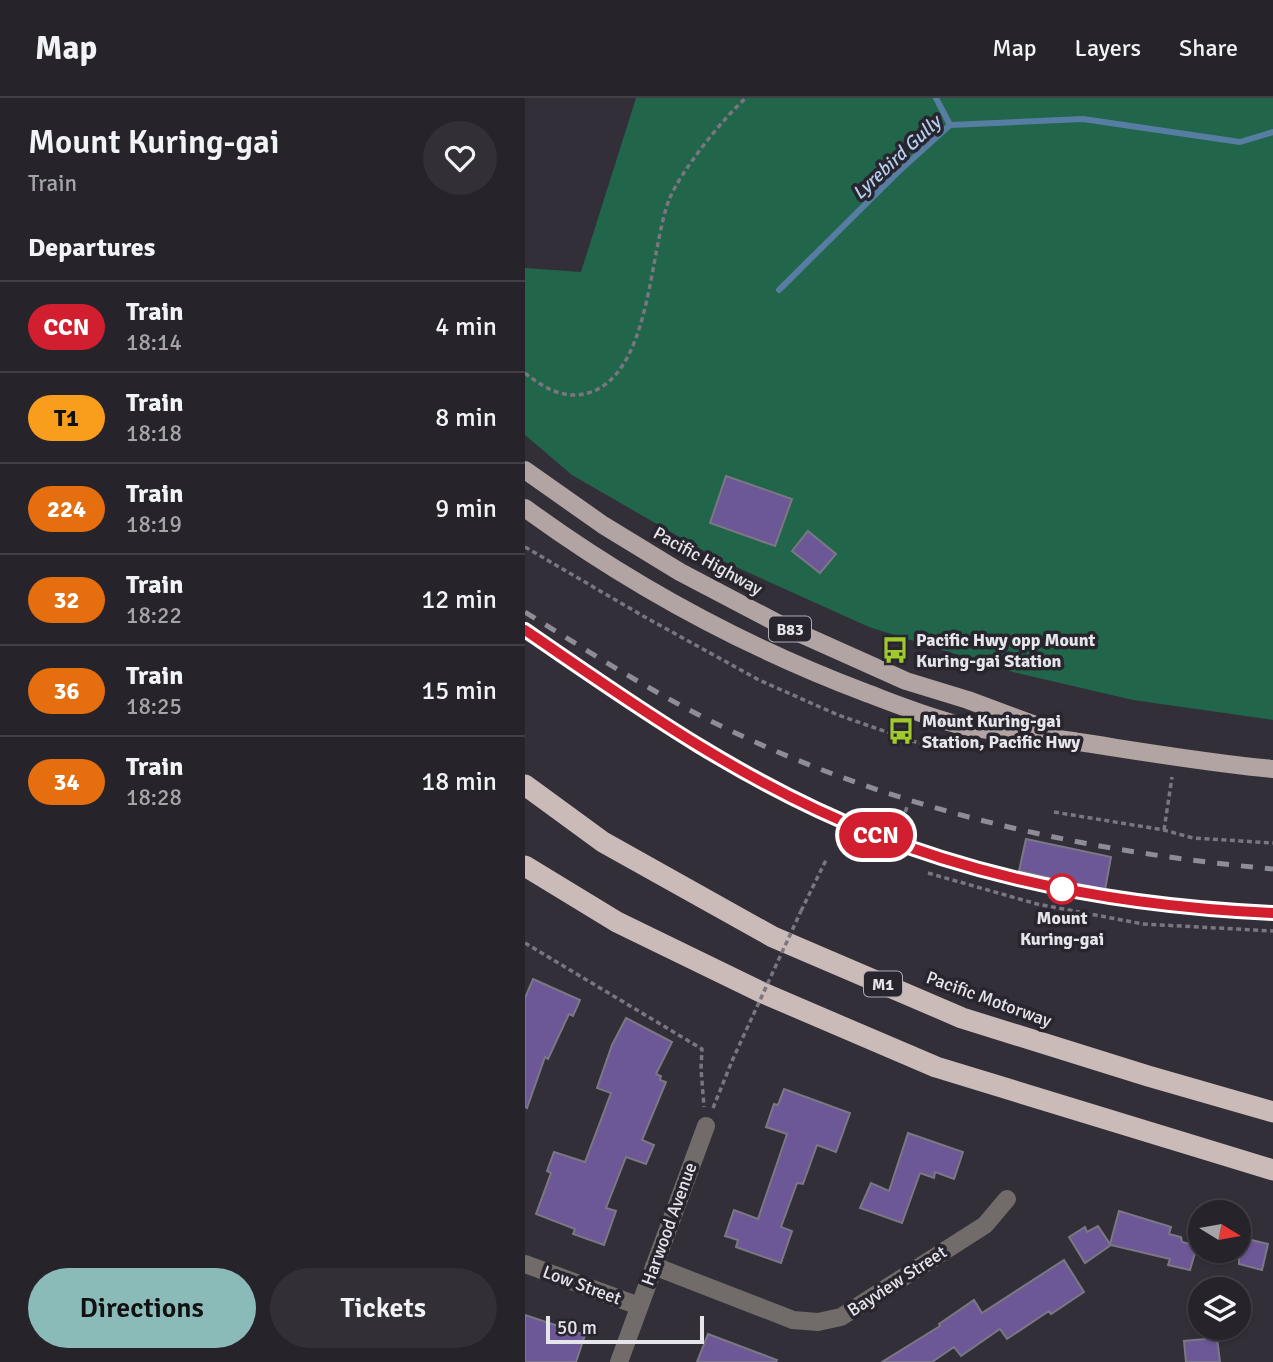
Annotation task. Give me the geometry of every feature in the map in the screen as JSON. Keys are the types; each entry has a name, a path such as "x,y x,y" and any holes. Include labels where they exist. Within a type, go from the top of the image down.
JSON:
{"highway":[{"name":"Pacific Motorway","path":"525,785 603,842 773,937 962,1018 1273,1112"},
{"path":"525,866 641,934 762,993 936,1068 1273,1170"}],"main road":[{"name":"Pacific Highway","path":"525,470 603,525 680,572 781,625 906,681 968,700 1078,741"},
{"name":"Pacific Highway","path":"525,508 582,550 669,601 792,663 914,711 964,726 1273,769"}],"street":[{"name":"Harwood Avenue","path":"619,1362 706,1126"},
{"name":"Bayview Street","path":"654,1266 793,1320 818,1322 841,1317 985,1225 1007,1199"},
{"name":"Low Street","path":"525,1264 639,1306"}],"path":[{"path":"525,373 544,388 575,397 599,390 621,369 637,336 669,200 683,172 745,98"},
{"path":"525,547 643,617 759,680 838,715 930,747"},
{"path":"1164,830 1175,757"},
{"path":"897,836 908,804"},
{"path":"1054,812 1164,830 1193,838 1273,843"},
{"path":"895,817 902,820"},
{"path":"706,1126 732,1061 827,858"},
{"path":"928,873 1037,904 1143,924 1273,931"},
{"path":"525,943 702,1049 706,1126"}],"green space":[{"path":"636,98 1273,98 1273,720 1133,700 1013,672 869,627 714,557 572,475 525,435 525,268 581,272"}],"building":[{"path":"726,476 792,499 775,546 710,523"},
{"path":"808,531 836,554 820,573 792,551"},
{"path":"1026,839 1111,857 1105,890 1019,871"},
{"path":"533,979 580,1000 573,1016 569,1014 548,1059 545,1057 527,1108 525,998"},
{"path":"626,1018 672,1042 656,1074 661,1076 660,1080 666,1082 642,1140 654,1145 646,1164 626,1157 606,1208 616,1211 604,1245 573,1234 575,1229 536,1214 551,1173 547,1171 554,1152 585,1162 611,1093 597,1088 612,1045"},
{"path":"784,1089 850,1113 836,1152 817,1145 803,1184 797,1183 781,1227 792,1231 781,1263 736,1247 738,1240 725,1236 734,1210 758,1219 787,1134 766,1127 774,1104 778,1105"},
{"path":"908,1133 963,1152 954,1179 935,1172 934,1178 920,1173 902,1223 860,1208 871,1183 889,1191"},
{"path":"1119,1211 1171,1227 1169,1234 1181,1237 1182,1242 1188,1244 1188,1264 1192,1264 1190,1270 1168,1265 1170,1259 1111,1245 1085,1263 1069,1237 1085,1227 1087,1232 1098,1226 1110,1244"},
{"path":"1251,1240 1268,1244 1262,1270 1239,1264 1251,1264"},
{"path":"1064,1260 1084,1292 1007,1339 1000,1329 961,1356 954,1347 932,1362 882,1362 940,1326 939,1324 974,1300 982,1313"},
{"path":"525,1315 585,1335 576,1362 525,1362"},
{"path":"708,1334 777,1360 697,1362"},
{"path":"1217,1340 1220,1362 1186,1362 1184,1341"}],"waterway":[{"path":"936,98 950,125"},
{"name":"Lyrebird Gully","path":"779,290 899,171 950,125 1083,119 1240,142 1273,132"}],"railway":[{"path":"525,612 624,673 701,716 792,758 858,783 925,805 1063,839 1132,851 1273,869"},
{"path":"525,630 714,755 804,803 868,831 999,874 1066,889 1134,901 1273,913"}],"train":[{"name":"CCN","path":"525,630 658,721 744,772 870,833 951,861 1067,890 1164,906 1273,913"}],"place":[{"name":"Pacific Hwy opp Mount Kuring-gai Station","path":"895,650"},
{"name":"Mount Kuring-gai Station, Pacific Hwy","path":"901,731"},
{"name":"Mount Kuring-gai","path":"1062,889"}]}
